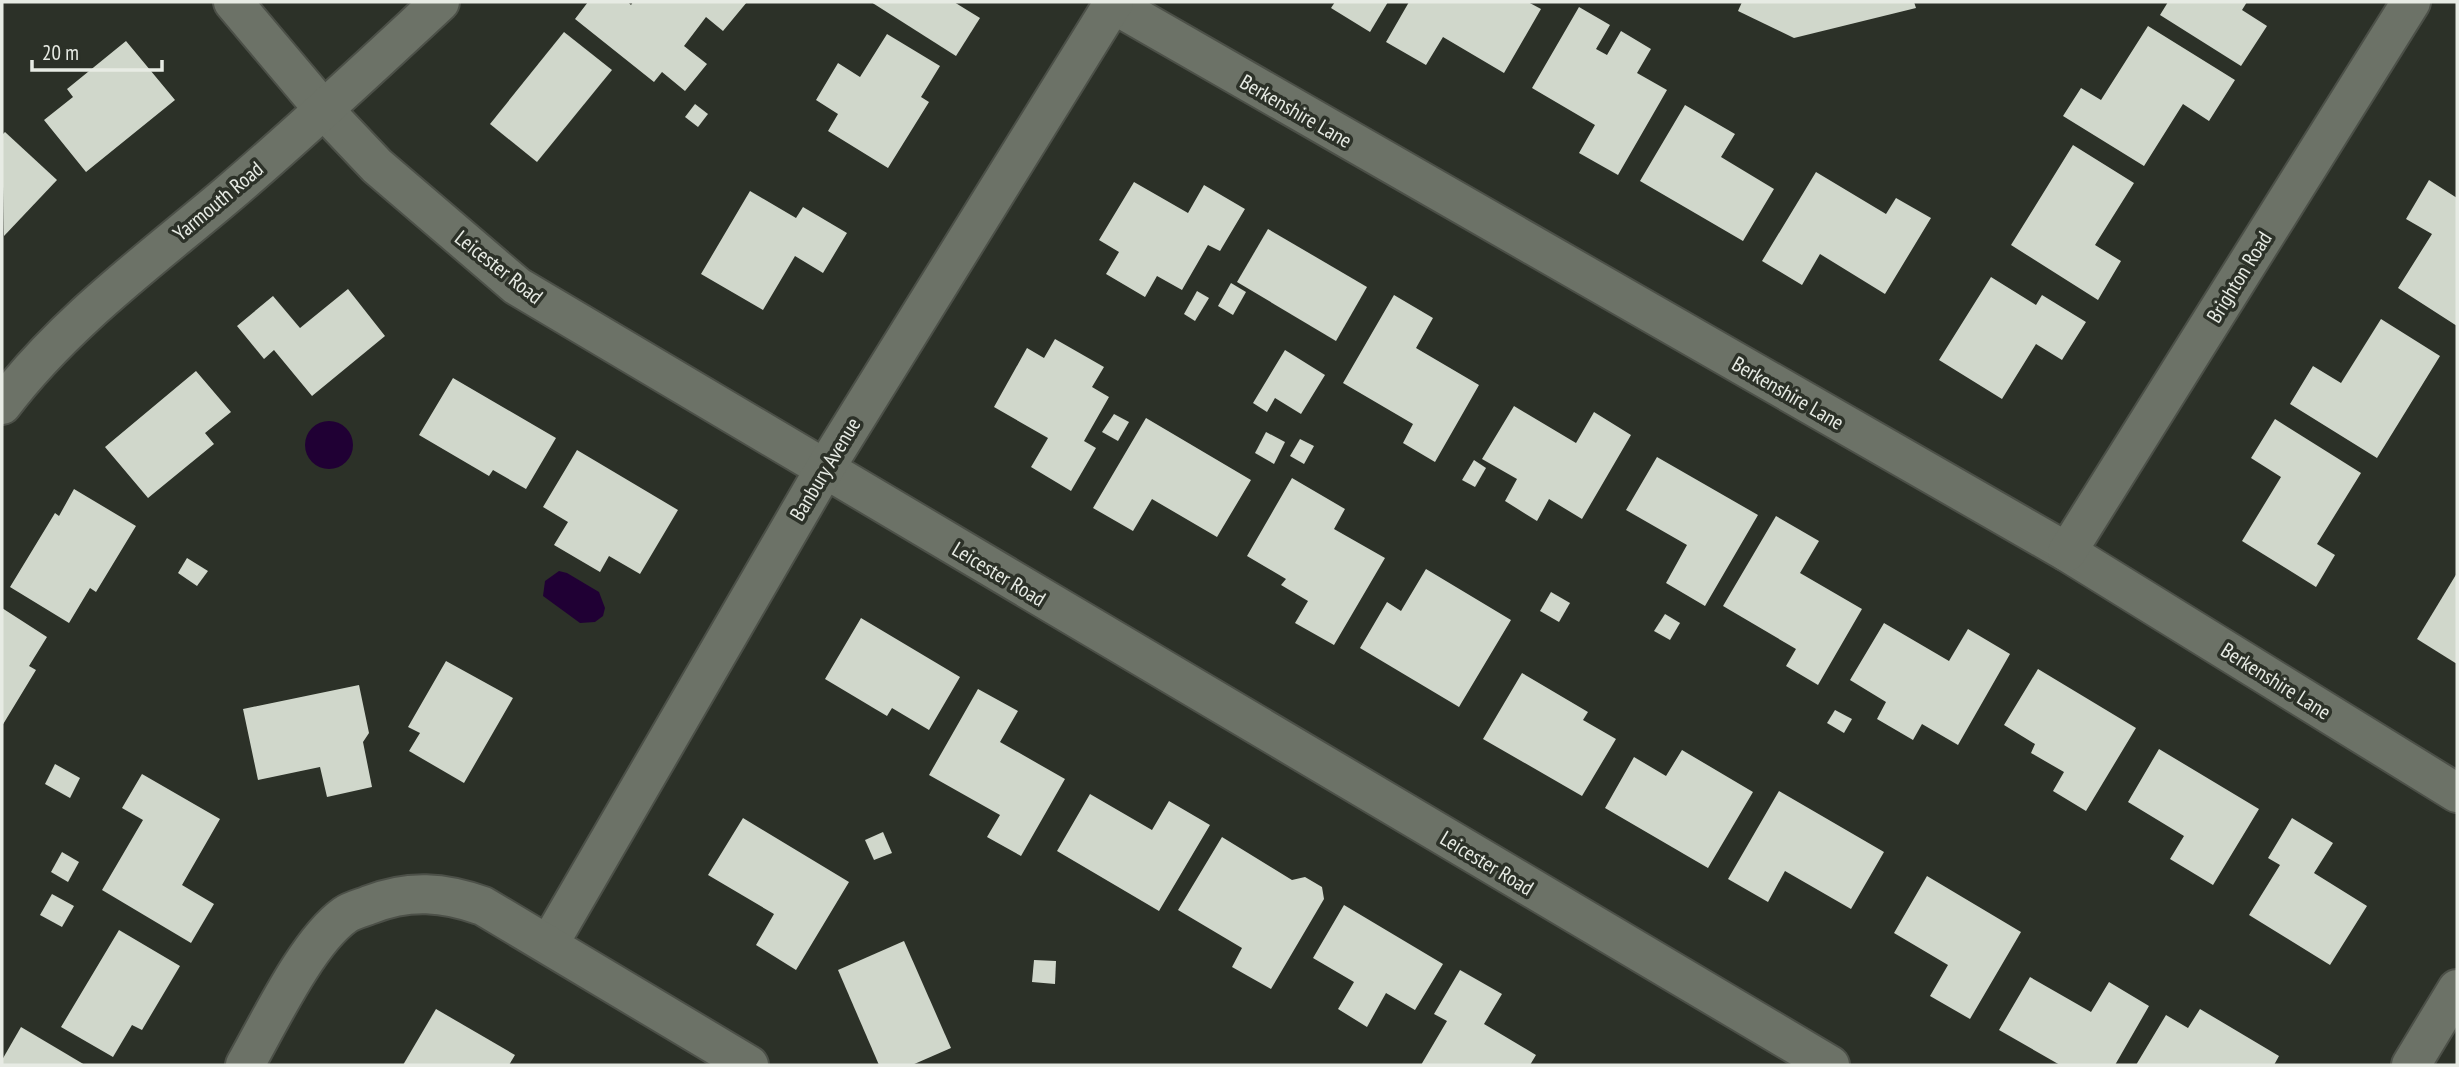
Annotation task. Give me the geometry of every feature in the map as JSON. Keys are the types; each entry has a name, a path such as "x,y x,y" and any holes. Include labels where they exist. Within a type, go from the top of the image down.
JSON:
{"street":[{"name":"Leicester Road","path":"233,2 324,110 377,166 517,286 1830,1065"},
{"name":"Yarmouth Road","path":"2,405 25,375 92,309 324,110 440,2"},
{"name":"Brighton Road","path":"2067,552 2411,2"},
{"name":"Berkenshire Lane","path":"1113,3 2067,552 2457,793"},
{"name":"Banbury Avenue","path":"549,944 824,470 1113,3"},
{"path":"245,1065 324,935 346,914 370,904 418,892 451,895 483,906 749,1065"},
{"path":"2411,1065 2457,989"}],"shaded area":[{"path":"329,421 346,428 353,445 346,462 329,469 312,462 305,445 312,428"},
{"path":"559,571 599,592 605,608 603,616 595,622 580,623 543,596 545,581"}],"building":[{"path":"588,2 628,2 631,5 633,2 747,2 723,31 706,17 684,46 707,64 685,91 662,72 654,82 575,19"},
{"path":"871,2 954,2 980,18 956,56"},
{"path":"1335,2 1388,2 1370,32 1331,8"},
{"path":"1409,2 1528,2 1541,9 1504,73 1443,37 1426,65 1386,42"},
{"path":"1742,2 1914,2 1916,8 1794,38 1738,11"},
{"path":"2168,2 2247,2 2242,10 2267,26 2241,66 2160,15"},
{"path":"1579,7 1610,25 1596,49 1607,55 1621,31 1651,49 1637,73 1667,90 1618,175 1579,153 1595,125 1532,88"},
{"path":"2148,26 2235,80 2209,121 2183,104 2144,166 2063,116 2081,88 2101,100"},
{"path":"564,32 612,70 537,162 490,124"},
{"path":"887,34 940,66 921,97 929,102 888,168 828,131 838,114 816,100 838,63 860,77"},
{"path":"126,41 175,100 86,172 44,120 73,97 67,89"},
{"path":"695,104 708,114 698,127 685,117"},
{"path":"1685,105 1735,134 1721,157 1774,189 1743,241 1640,181"},
{"path":"5,132 57,180 4,236 2,135"},
{"path":"2073,145 2134,183 2095,245 2121,261 2098,300 2011,245"},
{"path":"1816,172 1886,214 1896,198 1931,218 1885,294 1820,254 1802,285 1762,261"},
{"path":"2429,180 2457,198 2457,326 2398,288 2432,234 2406,219"},
{"path":"1134,182 1188,213 1204,185 1245,209 1220,251 1208,245 1182,290 1157,276 1145,297 1106,274 1119,252 1099,240"},
{"path":"750,191 796,218 803,207 847,233 823,273 795,256 763,310 701,274"},
{"path":"1268,229 1367,287 1336,341 1237,282"},
{"path":"1991,277 2036,305 2042,295 2086,322 2062,360 2036,344 2002,399 1939,360"},
{"path":"1231,283 1246,292 1233,315 1218,306"},
{"path":"348,289 385,336 312,396 274,350 264,359 237,326 273,296 300,328"},
{"path":"1197,291 1209,298 1195,321 1184,314"},
{"path":"1394,295 1433,318 1416,348 1479,385 1435,462 1403,443 1413,424 1343,383"},
{"path":"2381,319 2440,356 2377,458 2290,404 2313,366 2341,383"},
{"path":"1055,339 1104,367 1092,387 1109,397 1084,441 1096,448 1071,491 1031,467 1048,438 994,407 1027,348 1044,358"},
{"path":"1285,350 1325,375 1301,414 1275,398 1267,412 1253,403"},
{"path":"196,371 231,412 205,433 214,444 148,498 105,447"},
{"path":"453,378 556,438 526,489 493,470 489,476 419,435"},
{"path":"1514,406 1576,443 1594,412 1631,435 1582,519 1549,499 1537,521 1505,501 1517,479 1482,459"},
{"path":"1114,414 1129,422 1118,441 1102,432"},
{"path":"1146,418 1251,480 1217,537 1152,499 1133,531 1093,508"},
{"path":"2275,419 2361,473 2317,544 2335,555 2316,587 2242,541 2281,477 2251,458"},
{"path":"1266,432 1285,442 1274,464 1255,453"},
{"path":"1300,439 1314,446 1304,464 1290,456"},
{"path":"577,450 678,510 640,574 609,556 600,572 554,545 568,522 543,507"},
{"path":"1657,457 1758,515 1705,606 1666,583 1687,545 1626,510"},
{"path":"1474,460 1486,468 1475,487 1462,480"},
{"path":"1292,478 1345,509 1334,529 1385,558 1334,645 1295,623 1308,601 1281,585 1286,579 1247,556"},
{"path":"74,489 136,526 96,592 90,588 69,623 10,587 55,513 59,516"},
{"path":"1776,516 1819,541 1800,573 1862,609 1818,685 1786,666 1796,649 1723,606"},
{"path":"187,558 208,571 197,586 178,573"},
{"path":"1426,569 1511,620 1459,707 1360,648 1387,602 1401,611"},
{"path":"2457,573 2457,664 2417,639"},
{"path":"1551,592 1570,603 1559,622 1540,611"},
{"path":"2,608 47,637 29,666 36,670 2,726"},
{"path":"1665,614 1680,623 1670,640 1654,631"},
{"path":"861,618 960,677 929,730 892,708 887,716 825,679"},
{"path":"1884,623 1949,661 1968,629 2010,654 1958,745 1922,724 1913,740 1877,719 1886,702 1850,680"},
{"path":"446,661 513,698 464,783 409,751 420,733 408,727"},
{"path":"2038,669 2136,728 2086,811 2053,791 2064,772 2031,753 2035,744 2004,725"},
{"path":"1522,673 1588,712 1583,720 1616,739 1582,796 1483,739"},
{"path":"359,685 369,733 363,742 372,787 327,797 320,767 258,780 243,709"},
{"path":"978,689 1018,711 1000,742 1065,779 1021,856 987,837 1000,815 929,775"},
{"path":"1835,710 1852,719 1844,733 1827,723"},
{"path":"2159,749 2259,809 2213,885 2170,859 2184,836 2128,802"},
{"path":"1682,750 1753,792 1708,868 1605,808 1634,757 1666,776"},
{"path":"55,764 80,778 70,798 45,784"},
{"path":"142,774 220,819 182,885 214,904 191,943 102,890 143,820 122,808"},
{"path":"1779,791 1884,852 1851,909 1785,871 1768,902 1728,879"},
{"path":"1090,794 1152,830 1169,801 1210,825 1159,911 1057,851"},
{"path":"743,818 849,882 796,970 756,945 774,914 708,875"},
{"path":"2292,818 2333,843 2314,873 2367,906 2330,965 2249,915 2280,865 2268,858"},
{"path":"883,832 892,853 874,860 865,840"},
{"path":"1222,837 1292,880 1305,877 1322,887 1324,899 1271,989 1232,967 1242,948 1178,910"},
{"path":"62,852 79,862 68,882 51,872"},
{"path":"1927,876 2021,932 1970,1019 1930,996 1948,965 1894,933"},
{"path":"52,894 74,906 62,927 40,915"},
{"path":"1344,905 1443,964 1415,1010 1386,993 1367,1027 1338,1009 1354,982 1313,958"},
{"path":"119,930 180,966 142,1030 132,1025 113,1057 61,1027"},
{"path":"904,941 951,1048 912,1065 879,1065 838,970"},
{"path":"1034,960 1056,961 1055,984 1032,982"},
{"path":"1460,970 1502,994 1484,1024 1536,1055 1530,1065 1421,1065 1447,1021 1434,1014"},
{"path":"2030,977 2091,1012 2109,982 2149,1006 2115,1065 2060,1065 1999,1030"},
{"path":"436,1009 515,1055 509,1065 403,1065"},
{"path":"2200,1009 2279,1056 2274,1065 2136,1065 2166,1015 2188,1028"},
{"path":"21,1027 85,1065 2,1065 2,1060"}]}
